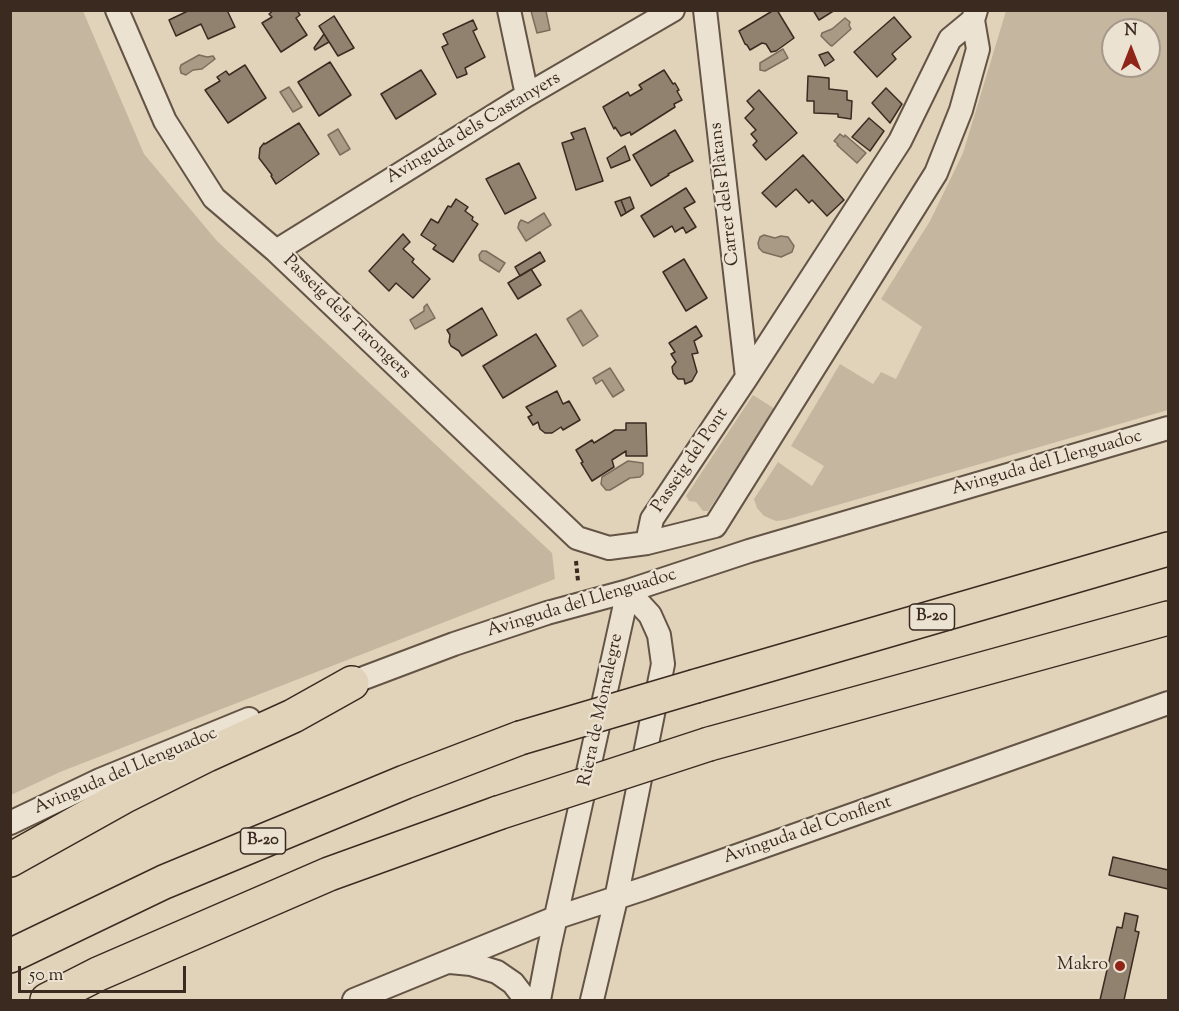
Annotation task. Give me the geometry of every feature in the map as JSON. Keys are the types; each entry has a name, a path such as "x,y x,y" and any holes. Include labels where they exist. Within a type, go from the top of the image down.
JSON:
{"highway":[{"name":"B-20","path":"10,956 164,882 405,782 520,738 1168,549"},
{"path":"47,1000 98,974 329,874 498,813 709,744 1168,618"},
{"path":"10,860 123,797 293,716 352,682"}],"street":[{"name":"Passeig dels Tarongers","path":"117,10 165,121 214,198 276,251 577,537 609,548 647,543"},
{"path":"508,10 527,95"},
{"name":"Avinguda dels Castanyers","path":"276,251 527,95 674,10"},
{"name":"Carrer dels Plàtans","path":"705,10 747,377"},
{"name":"Passeig del Pont","path":"975,15 978,49 961,110 936,173 715,526 647,543 652,519 900,141 950,39 975,15"},
{"name":"Avinguda del Llenguadoc","path":"10,823 133,766 253,717 454,644 749,551 1168,428"},
{"path":"592,1000 616,899 663,664 659,635 650,615 628,591"},
{"name":"Riera de Montalegre","path":"539,1000 555,918 628,591"},
{"name":"Avinguda del Conflent","path":"354,1000 555,918 616,899 1168,704"},
{"name":"Avinguda del Conflent","path":"448,962 471,964 497,972 513,983 526,1000"}],"shaded area":[{"path":"10,11 83,11 144,154 217,241 552,553 555,579 60,772 11,795"},
{"path":"531,11 546,11 550,30 537,33"},
{"path":"1006,11 1168,11 1168,410 785,520 776,521 764,516 757,508 754,499 778,462 812,486 824,466 791,446 840,364 873,384 881,372 896,379 922,327 881,299 930,221 963,153"},
{"path":"845,18 850,22 851,29 832,46 830,45 821,36 822,33 832,29"},
{"path":"783,49 788,58 765,71 760,70 760,63"},
{"path":"199,55 213,56 215,59 202,69 193,70 186,75 181,73 181,65"},
{"path":"289,87 302,107 293,112 280,92"},
{"path":"338,129 350,149 340,155 328,135"},
{"path":"840,134 844,137 845,135 866,153 857,163 834,141"},
{"path":"544,213 551,225 526,241 518,228 519,223 521,220 528,223"},
{"path":"764,235 775,238 788,237 794,246 792,252 781,257 763,252 758,243 760,237"},
{"path":"482,251 486,251 505,263 499,272 480,260 479,255"},
{"path":"427,304 435,318 415,329 410,320 424,311"},
{"path":"581,310 598,336 583,346 567,319"},
{"path":"610,368 624,390 613,397 602,380 596,384 593,378"},
{"path":"753,395 775,409 708,511 703,511 696,502 689,501 686,496"},
{"path":"628,461 643,463 643,474 606,490 601,484 602,477"}],"building":[{"path":"190,10 227,10 235,27 208,39 201,24 176,36 169,20"},
{"path":"274,10 297,10 300,15 296,18 307,35 281,52 262,23 272,17 269,14"},
{"path":"777,10 794,38 776,51 771,52 766,44 762,43 750,50 739,31"},
{"path":"813,10 835,10 819,20"},
{"path":"334,16 354,48 338,56 319,26"},
{"path":"894,17 911,37 892,54 896,59 877,77 854,52"},
{"path":"473,20 477,29 473,31 485,57 465,68 467,74 457,78 442,47 448,44 443,34"},
{"path":"324,34 329,42 315,50 314,48"},
{"path":"828,52 834,60 825,66 819,55"},
{"path":"330,62 351,95 319,116 298,82"},
{"path":"245,65 266,98 228,123 205,90 220,81 217,77 226,71 229,75"},
{"path":"421,70 436,94 396,119 381,94"},
{"path":"664,70 673,84 675,83 682,100 674,104 675,107 631,135 630,132 621,136 615,127 614,129 603,107 628,92 630,96 642,89 639,85"},
{"path":"808,76 829,78 829,89 847,91 847,100 852,101 851,119 838,117 838,114 814,113 814,101 807,101"},
{"path":"886,88 902,104 890,123 872,103"},
{"path":"759,90 797,133 766,160 753,145 757,141 751,134 756,130 745,118 754,109 747,101"},
{"path":"869,118 884,131 870,151 852,137"},
{"path":"299,123 319,154 276,184 259,158 260,148 264,143"},
{"path":"585,128 603,181 576,190 562,143 574,139 571,133"},
{"path":"675,130 693,161 651,186 633,155"},
{"path":"625,146 630,160 611,168 607,158"},
{"path":"803,155 844,200 827,216 812,200 809,203 796,189 776,207 762,193"},
{"path":"519,163 536,198 505,214 486,179"},
{"path":"686,188 695,202 684,208 696,227 686,233 683,227 675,232 672,226 654,237 641,216"},
{"path":"630,197 634,208 626,213 621,200"},
{"path":"456,199 468,207 465,211 478,224 453,262 433,249 436,245 421,235 431,219 438,223 448,206 451,207"},
{"path":"621,200 626,213 621,216 615,202"},
{"path":"403,234 410,242 403,249 414,259 412,262 430,279 413,298 396,283 389,291 369,271"},
{"path":"540,252 545,261 520,276 515,267"},
{"path":"684,259 707,298 686,311 663,272"},
{"path":"531,269 541,285 518,299 508,283"},
{"path":"482,308 497,335 462,356 451,346 447,330"},
{"path":"696,326 702,336 694,341 698,353 692,354 697,372 692,381 685,384 684,379 678,379 673,373 672,367 676,362 671,354 675,352 669,343"},
{"path":"536,334 556,366 503,398 483,366"},
{"path":"557,391 563,404 569,401 580,420 563,430 561,427 552,433 545,433 540,429 538,422 533,425 528,417 532,415 526,407"},
{"path":"626,423 646,423 647,456 626,456 626,451 612,460 614,467 592,481 576,450 592,440 594,443 615,430 626,430"},
{"path":"1113,857 1168,870 1168,889 1109,875"},
{"name":"Makro","path":"1125,913 1138,916 1135,931 1139,932 1124,1000 1100,1000 1117,927 1122,928"}],"place":[{"name":"Makro","path":"1120,966"}]}
